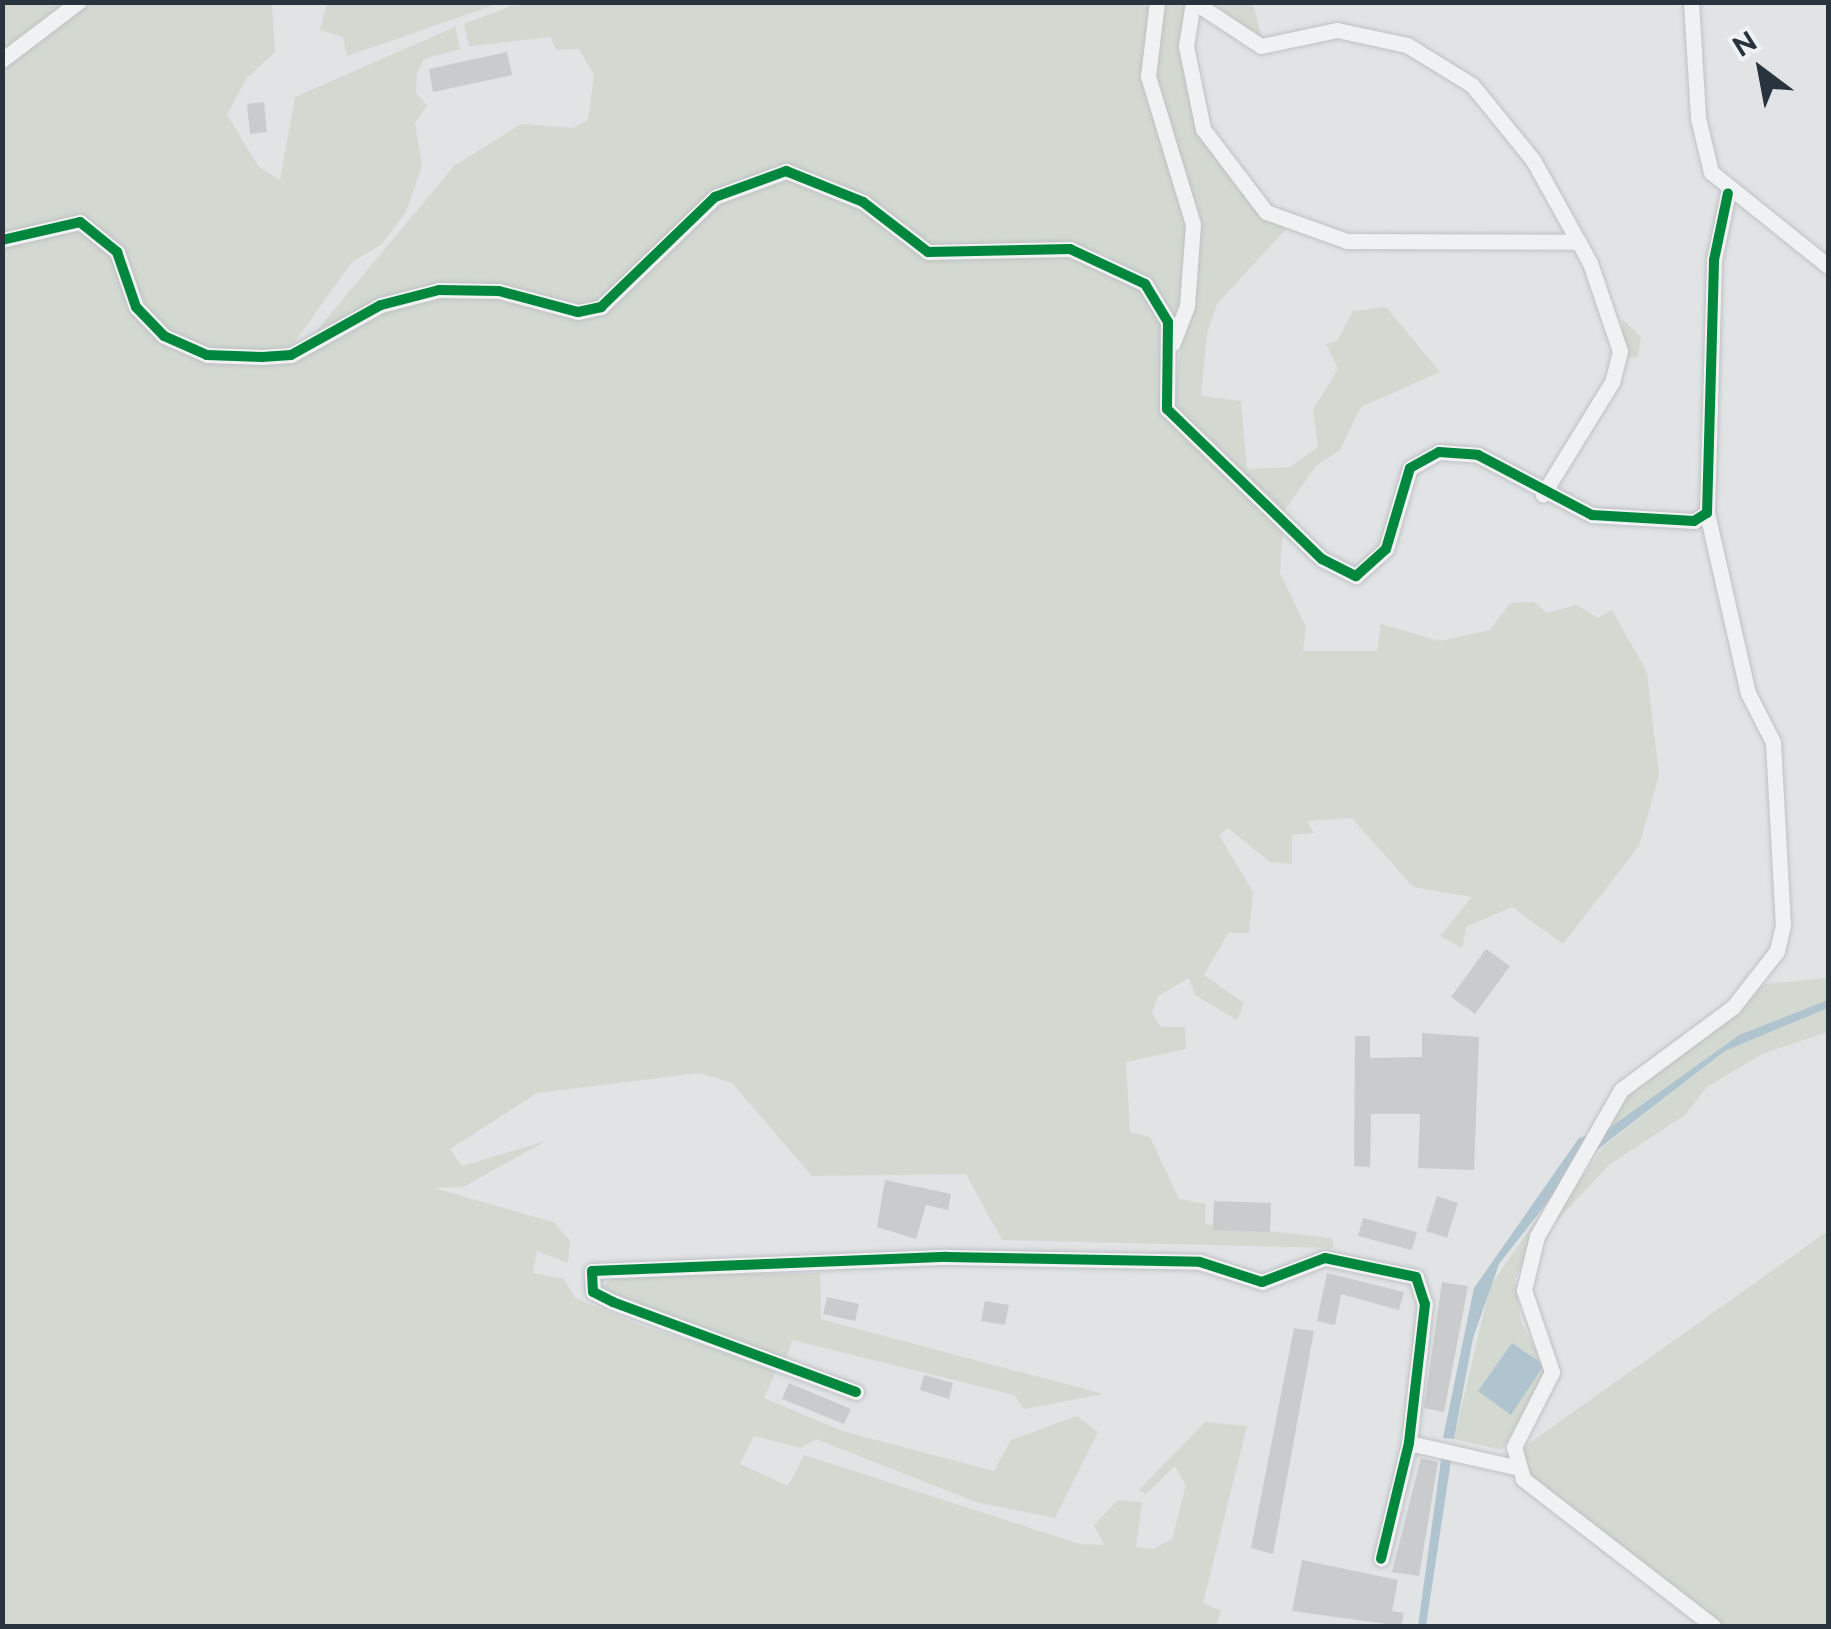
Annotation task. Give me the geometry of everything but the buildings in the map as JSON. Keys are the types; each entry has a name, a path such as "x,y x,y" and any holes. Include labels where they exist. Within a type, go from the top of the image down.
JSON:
{"street":[{"path":"2,60 78,2"},
{"path":"1157,2 1148,76 1193,224 1187,306 1172,346 1167,409 1341,572 1356,576 1378,565 1410,468 1438,452 1478,455 1542,494 1592,515 1694,521 1707,513"},
{"path":"1542,494 1612,382 1620,351 1579,242 1501,117 1442,65 1406,45 1337,30 1261,46 1194,2 1186,46 1203,129 1266,212 1347,240 1579,242"},
{"path":"1691,2 1698,118 1712,172 1728,193 1828,266"},
{"path":"2,240 80,222 117,252 136,308 164,336 207,356 276,356 380,305 439,290 499,291 578,312 601,306 715,197 786,171 863,202 928,252 1101,257 1160,303 1172,346"},
{"path":"1515,1467 1514,1447 1552,1372 1524,1290 1538,1236 1622,1090 1733,1006 1777,951 1783,925 1773,742 1748,693 1707,513 1714,260 1728,193"},
{"path":"856,1392 613,1302 593,1292 592,1271 947,1257 1200,1262 1262,1282 1325,1258 1416,1277 1425,1304 1409,1443 1381,1559"},
{"path":"1409,1443 1464,1450 1515,1467 1713,1626"}],"shaded area":[{"path":"327,2 500,3 347,56 343,37 320,30"},
{"path":"3,3 68,3 3,52"},
{"path":"83,3 272,3 275,52 246,79 227,115 259,167 280,180 295,97 455,27 460,49 424,59 417,72 416,93 427,105 415,123 422,166 406,212 381,245 352,262 289,350 208,351 166,332 81,218 3,235 3,63"},
{"path":"519,3 1154,3 1145,50 1191,225 1182,310 1169,314 1148,280 1103,253 929,248 865,198 786,167 712,193 599,302 579,307 500,287 379,301 313,335 454,166 521,124 573,128 588,120 594,75 579,49 556,50 551,37 469,46 464,24"},
{"path":"1163,3 1186,3 1180,47 1198,131 1238,190 1288,227 1217,304 1207,334 1201,396 1241,401 1247,469 1290,467 1318,447 1313,410 1338,369 1326,344 1337,341 1353,311 1386,307 1440,372 1361,407 1340,450 1316,466 1282,514 1172,407 1199,223 1153,75"},
{"path":"1215,3 1253,3 1262,39 1245,30"},
{"path":"786,175 861,205 906,243 1069,253 1142,286 1164,323 1163,410 1283,526 1280,573 1306,627 1303,651 1377,651 1381,624 1440,641 1490,630 1510,603 1534,602 1547,613 1577,605 1598,618 1612,610 1647,672 1659,775 1639,846 1563,944 1512,907 1466,927 1462,948 1440,936 1472,897 1413,887 1352,818 1307,821 1314,833 1292,835 1292,864 1270,862 1228,828 1219,835 1253,892 1249,933 1228,933 1204,975 1244,1003 1237,1020 1195,995 1189,978 1158,996 1152,1013 1161,1027 1185,1027 1186,1049 1126,1062 1130,1132 1150,1137 1179,1199 1206,1204 1205,1224 1332,1238 1334,1248 1002,1240 966,1174 812,1176 732,1083 699,1073 537,1093 450,1149 462,1166 546,1141 463,1187 434,1188 553,1222 570,1240 568,1263 537,1251 533,1273 564,1279 575,1298 640,1325 777,1369 764,1398 842,1431 994,1471 1011,1440 1077,1416 1098,1432 1055,1518 976,1502 816,1439 801,1448 754,1436 740,1464 788,1486 804,1455 1080,1544 1104,1545 1094,1525 1118,1500 1142,1502 1136,1547 1153,1549 1172,1539 1186,1485 1175,1466 1146,1494 1139,1490 1205,1422 1247,1426 1203,1603 1221,1611 1216,1626 3,1626 3,244 78,225 104,243 162,339 262,361 382,309 464,293 602,310 717,200"},
{"path":"1622,319 1641,337 1638,357 1625,357"},
{"path":"1828,978 1828,1000 1739,1035 1605,1131 1626,1091 1765,984"},
{"path":"1828,1008 1828,1032 1762,1054 1707,1087 1685,1115 1610,1164 1541,1237 1604,1146 1725,1051"},
{"path":"1560,1186 1515,1279 1521,1322 1547,1370 1502,1450 1454,1439 1490,1286"},
{"path":"1828,1231 1828,1626 1723,1626 1532,1481 1517,1452"},
{"path":"820,1273 821,1319 1103,1394 1024,1409 1014,1395 792,1340 786,1361 601,1289 616,1275"}],"water":[{"path":"1828,1000 1828,1008 1725,1051 1575,1167 1499,1264 1473,1338 1454,1439 1443,1438 1474,1288 1579,1138 1605,1131 1739,1035"},
{"path":"1512,1343 1544,1365 1511,1415 1478,1391"},
{"path":"1442,1453 1452,1454 1426,1626 1418,1626"}],"cycle path":[{"path":"2,240 80,222 117,252 136,307 164,336 207,355 291,355 381,305 439,290 499,291 578,312 601,307 715,197 786,171 863,202 928,252 1070,249 1145,284 1168,322 1167,409 1322,559 1356,576 1386,549 1410,468 1439,452 1478,455 1592,515 1694,521 1707,513 1714,260 1728,193"},
{"path":"856,1392 613,1302 593,1292 592,1271 947,1257 1200,1262 1262,1282 1325,1258 1416,1277 1425,1304 1409,1443 1381,1559"}]}
